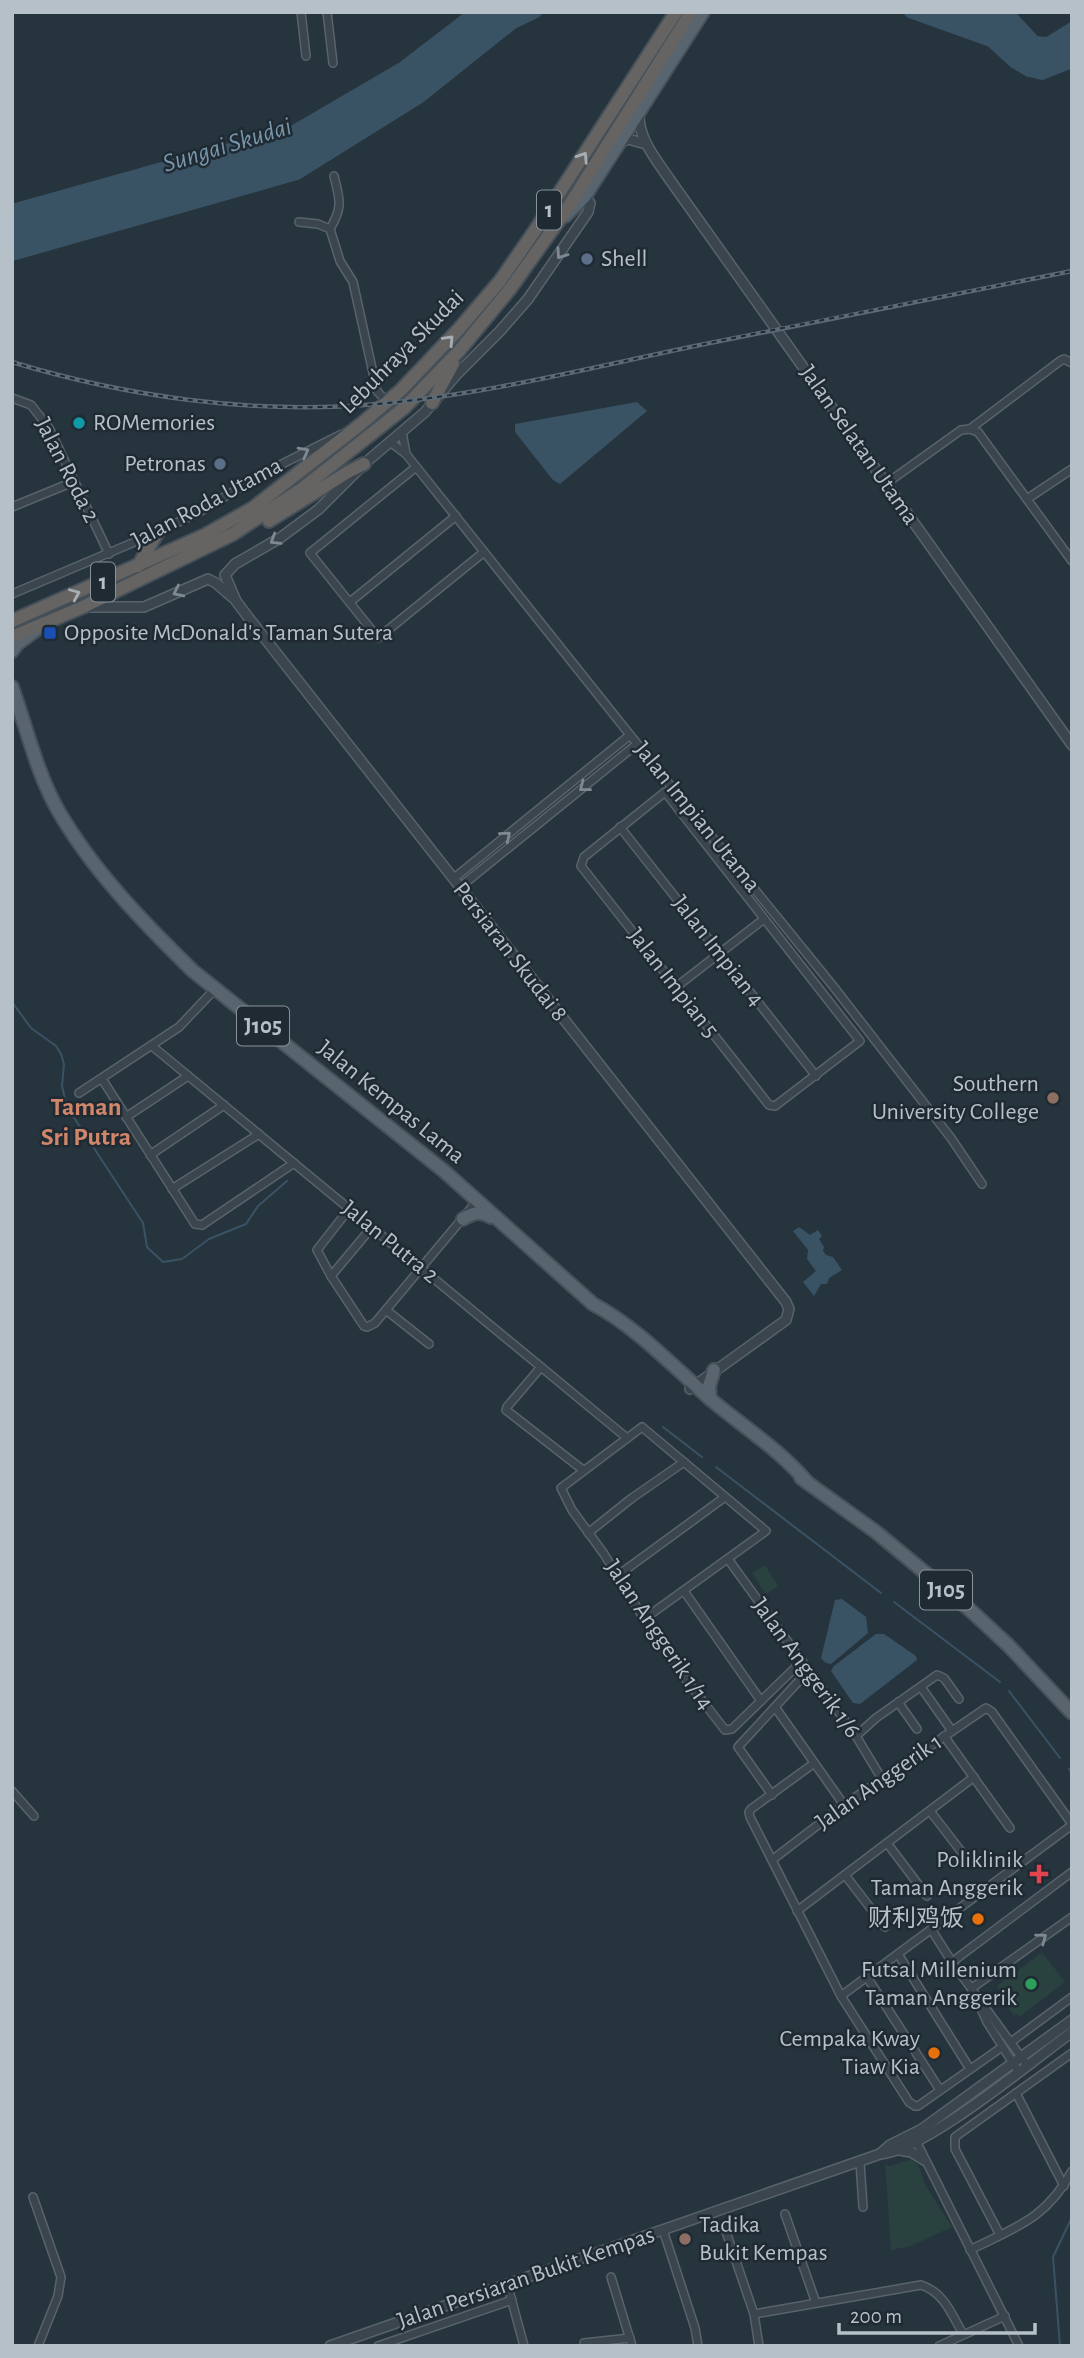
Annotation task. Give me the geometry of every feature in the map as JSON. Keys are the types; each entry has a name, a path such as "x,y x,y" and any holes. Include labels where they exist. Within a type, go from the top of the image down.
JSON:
{"highway":[{"name":"Lebuhraya Skudai","path":"12,637 83,607 233,534 303,488 404,408 459,351 510,289 555,226 684,18"},
{"name":"Lebuhraya Skudai","path":"12,621 205,535 253,508 387,402 451,338 500,281 684,18"},
{"path":"432,402 459,351"},
{"path":"233,534 268,521 364,464"},
{"path":"138,566 158,532"}],"main road":[{"path":"684,18 703,12"},
{"name":"Lebuhraya Skudai","path":"555,226 585,196 639,111 684,18"},
{"path":"12,651 17,644 48,622"},
{"name":"Jalan Kempas Lama","path":"12,687 43,777 59,812 110,883 155,934 193,971 444,1171 593,1304 599,1315 807,1482 876,1532 969,1609 1008,1645 1072,1713"},
{"path":"444,1171 464,1198 463,1219"},
{"path":"463,1219 473,1213 486,1214 522,1240"},
{"path":"710,1399 709,1386 714,1370"},
{"name":"Jalan Kempas Lama","path":"692,1387 778,1454 807,1482"}],"street":[{"path":"301,12 306,56"},
{"path":"327,12 333,63"},
{"name":"Jalan Selatan Utama","path":"639,111 639,125 646,144 1072,745"},
{"path":"618,144 628,139 646,144"},
{"path":"334,176 340,202 339,214 330,229 340,261 353,282 377,391 387,402"},
{"path":"236,601 226,581 227,571 280,538 319,509 364,464 402,432 500,331 542,281 588,212 590,203 585,196"},
{"path":"299,222 318,224 330,229"},
{"path":"970,429 1060,361 1064,359 1072,363"},
{"name":"Jalan Roda 2","path":"12,398 35,408 48,428 109,554"},
{"name":"Jalan Roda Utama","path":"12,594 158,532 201,511 264,473 361,424"},
{"path":"887,483 961,430 978,432 1072,561"},
{"name":"Jalan Impian Utama","path":"402,432 406,454"},
{"name":"Jalan Impian Utama","path":"390,442 406,454 833,986 958,1148 982,1184"},
{"path":"416,467 310,553 378,638 484,552"},
{"path":"1027,499 1072,469"},
{"path":"12,507 73,482"},
{"path":"350,602 456,516"},
{"path":"83,607 144,607 208,579 236,601"},
{"name":"Persiaran Skudai 8","path":"236,601 786,1302 789,1309 786,1320 714,1370"},
{"path":"457,883 555,794 630,735"},
{"path":"457,883 637,744"},
{"path":"549,787 563,803"},
{"path":"621,827 665,792 860,1041 816,1076"},
{"name":"Jalan Impian 5","path":"621,827 584,857 581,866 583,870 772,1107 816,1076"},
{"name":"Jalan Impian 4","path":"621,827 816,1076"},
{"path":"676,987 764,919"},
{"path":"79,1093 179,1027 216,988"},
{"name":"Jalan Putra 2","path":"152,1046 627,1437"},
{"path":"127,1118 188,1076"},
{"path":"102,1079 172,1189 198,1224 294,1163"},
{"path":"150,1155 224,1105"},
{"path":"172,1189 259,1134"},
{"path":"349,1209 317,1247 331,1276 367,1327 375,1323 477,1201"},
{"path":"331,1276 372,1227"},
{"path":"386,1310 429,1344"},
{"path":"541,1367 506,1410 583,1470 642,1427 766,1531 644,1619"},
{"path":"692,1387 714,1370"},
{"path":"591,1537 632,1498 684,1462"},
{"name":"Jalan Anggerik 1/14","path":"583,1470 562,1485 561,1490 684,1677 725,1730 732,1729 761,1701"},
{"path":"617,1576 725,1497"},
{"name":"Jalan Anggerik 1/6","path":"728,1559 856,1736 881,1779"},
{"path":"684,1591 761,1701 802,1661"},
{"path":"772,1795 738,1750 741,1743 809,1670"},
{"path":"856,1736 937,1675 944,1678 959,1699"},
{"path":"920,1686 952,1731"},
{"path":"898,1702 917,1729"},
{"path":"775,1707 844,1805"},
{"name":"Jalan Anggerik 1","path":"772,1860 881,1779 978,1712 989,1708 1072,1825"},
{"path":"944,1737 1010,1828"},
{"path":"813,1763 748,1812 841,1996 909,2102 918,2105 1002,2047"},
{"path":"797,1911 974,1777"},
{"path":"12,1791 34,1816"},
{"path":"930,1811 970,1863"},
{"path":"841,1996 1072,1825"},
{"path":"887,1843 927,1896"},
{"path":"952,1962 1072,1872"},
{"path":"845,1875 885,1927"},
{"path":"972,1988 1072,1917"},
{"path":"932,1929 952,1962 1024,2061"},
{"path":"898,1954 970,2069"},
{"path":"867,1977 940,2090"},
{"path":"972,1988 983,2014 1016,2067"},
{"path":"1011,2042 1072,1997"},
{"name":"Jalan Persiaran Bukit Kempas","path":"880,2154 890,2154 898,2150 1016,2067 1072,2020"},
{"name":"Jalan Persiaran Bukit Kempas","path":"1024,2061 1072,2032"},
{"path":"1000,2235 954,2149 953,2142 957,2134 1072,2053"},
{"path":"1016,2093 1064,2186"},
{"path":"914,2138 1019,2346"},
{"name":"Jalan Persiaran Bukit Kempas","path":"330,2346 860,2162 880,2154 890,2145 914,2138"},
{"path":"898,2150 911,2152 924,2160"},
{"path":"860,2162 863,2207"},
{"path":"970,2250 1033,2218 1057,2196 1072,2171"},
{"path":"33,2197 61,2277 58,2296 38,2346"},
{"path":"785,2214 816,2303"},
{"path":"724,2226 754,2314 759,2346"},
{"path":"663,2230 695,2328 698,2346"},
{"path":"584,2343 631,2342 611,2277"},
{"path":"507,2283 524,2346"},
{"path":"754,2314 921,2286 932,2288 943,2298 963,2334"},
{"path":"378,2346 512,2300"},
{"path":"939,2346 1004,2316"}],"green space":[{"path":"765,1565 778,1586 766,1594 752,1573"},
{"name":"Futsal Millenium Taman Anggerik","path":"1042,1952 1065,1982 1019,2017 1017,2014 1014,2016 997,1993 1000,1991 997,1986"},
{"path":"912,2159 918,2165 926,2186 952,2227 911,2246 891,2250 885,2164 890,2166"}],"water":[{"path":"475,12 536,12 513,23 419,98 297,174 12,255 12,210 294,131 402,68"},
{"path":"910,12 1007,12 1035,42 1048,43 1072,28 1072,62 1042,74 1029,71 1014,62 991,41"},
{"path":"637,402 647,411 560,484 553,480 515,432 515,424"},
{"path":"799,1227 810,1235 818,1230 822,1236 819,1239 824,1247 823,1251 833,1257 842,1270 829,1278 827,1284 821,1284 814,1296 803,1282 816,1271 807,1259 808,1250 793,1231"},
{"path":"842,1599 866,1617 868,1633 831,1664 826,1663 821,1658 835,1600"},
{"path":"876,1634 884,1634 916,1656 917,1660 860,1704 853,1703 831,1671"}],"waterway":[{"name":"Sungai Skudai","path":"12,210 294,131 402,68 475,12"},
{"path":"12,255 297,174 419,98 513,23 536,12"},
{"path":"910,12 991,41 1014,62 1029,71 1042,74 1072,62"},
{"path":"1007,12 1035,42 1048,43 1072,28"},
{"path":"12,1002 31,1028 56,1046 61,1054 64,1064 62,1086 67,1107 143,1223 147,1247 163,1262 182,1259 209,1239 246,1224 258,1206 287,1181"},
{"path":"663,1427 702,1457"},
{"path":"716,1467 881,1593"},
{"path":"894,1602 1000,1682"},
{"path":"1009,1691 1060,1758"},
{"path":"1069,1769 1072,1773"},
{"path":"1060,2346 1053,2257 1072,2217"}],"railway":[{"path":"12,362 101,385 192,400 285,407 376,404 456,394 576,372 1072,271"}],"place":[{"name":"Shell","path":"587,259"},
{"name":"ROMemories","path":"79,423"},
{"name":"Petronas","path":"220,464"},
{"name":"Opposite McDonald's Taman Sutera","path":"50,633"},
{"name":"Southern University College","path":"1053,1098"},
{"name":"Poliklinik Taman Anggerik","path":"1039,1874"},
{"name":"财利鸡饭","path":"978,1919"},
{"name":"Futsal Millenium Taman Anggerik","path":"1031,1984"},
{"name":"Cempaka Kway Tiaw Kia","path":"934,2053"},
{"name":"Tadika Bukit Kempas","path":"685,2239"}],"district":[{"name":"Taman Sri Putra","path":"86,1122"}]}
